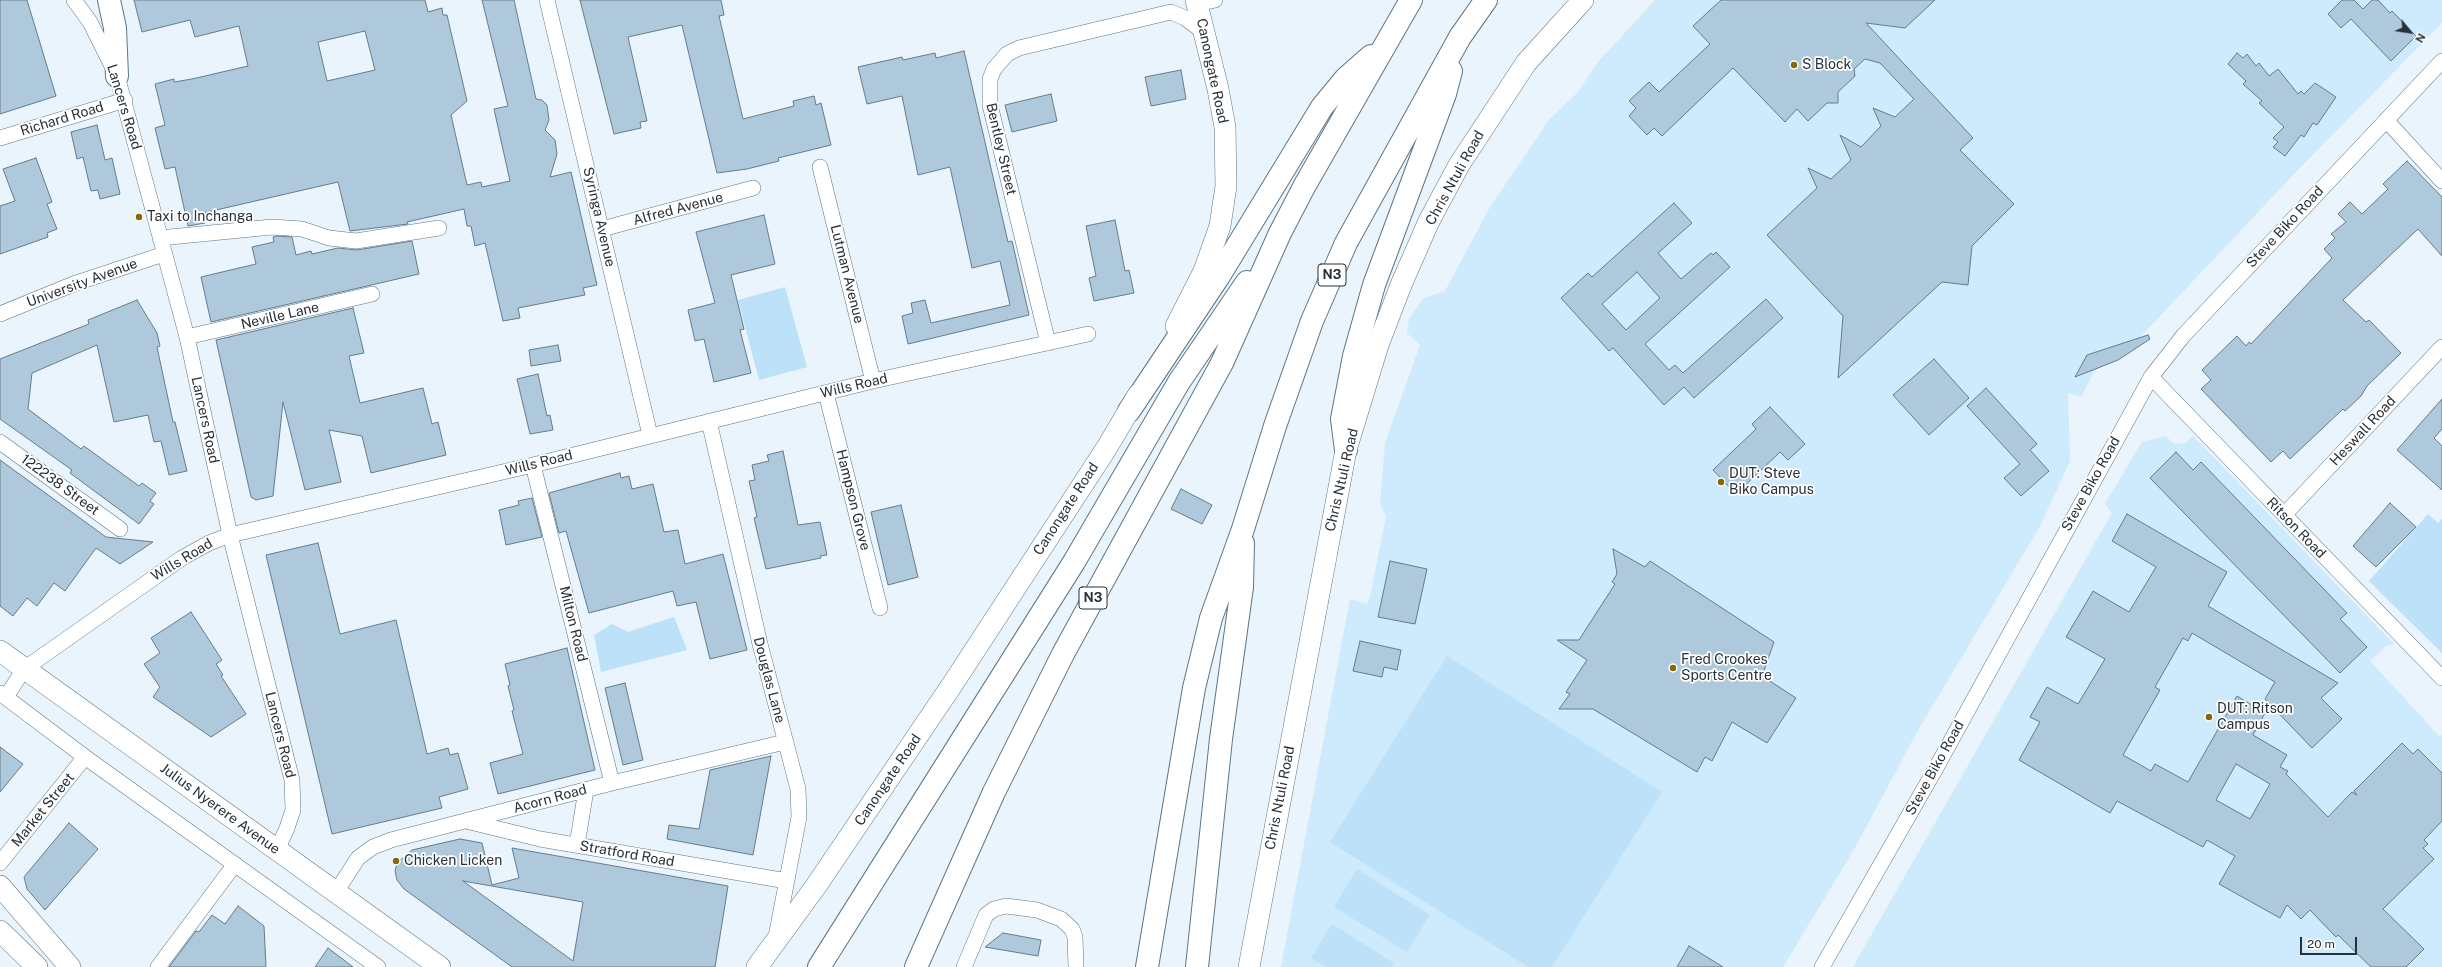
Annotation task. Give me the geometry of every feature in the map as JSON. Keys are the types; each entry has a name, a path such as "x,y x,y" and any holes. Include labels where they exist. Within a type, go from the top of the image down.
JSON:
{"main road":[{"path":"109,0 115,28 117,76"},
{"name":"N3","path":"916,967 998,785 1063,654 1222,363 1280,233 1385,43 1411,0"},
{"name":"N3","path":"1147,967 1194,688 1211,618 1242,529 1275,426 1312,321 1346,243 1460,37 1486,0"},
{"name":"Chris Ntuli Road","path":"1249,967 1346,450 1378,345 1401,284 1429,221 1459,165 1526,63 1583,0"},
{"name":"Canongate Road","path":"757,967 816,886 950,688 1129,411 1200,280 1220,226 1226,186 1225,127 1205,33 1192,3"},
{"path":"1346,450 1342,419 1358,342 1374,285 1445,94 1460,37"},
{"path":"1129,411 1218,276 1322,108 1346,78 1385,43"},
{"path":"818,967 860,903 1074,562 1179,382 1280,233"},
{"path":"1197,967 1221,739 1242,587 1242,529"},
{"name":"Julius Nyerere Avenue","path":"0,651 440,967"},
{"path":"0,886 70,967"},
{"path":"0,931 37,967"}],"street":[{"name":"Lancers Road","path":"74,0 90,22 117,76 125,100 164,254 187,337 230,535 292,780 292,810 287,828 276,850"},
{"name":"Syringa Avenue","path":"547,0 650,435"},
{"path":"1192,3 1185,18 1205,33"},
{"name":"Bentley Street","path":"1048,343 990,105 990,79 1000,60 1019,48 1192,3"},
{"name":"Steve Biko Road","path":"1822,967 1936,768 2151,377 2188,331 2442,61"},
{"name":"Richard Road","path":"0,138 125,100"},
{"path":"2386,120 2442,181"},
{"name":"Lutman Avenue","path":"820,167 874,381"},
{"name":"Alfred Avenue","path":"602,229 680,210 753,188"},
{"path":"160,238 250,228 287,228 302,229 329,238 356,241 440,228"},
{"name":"University Avenue","path":"0,314 76,283 164,254"},
{"name":"Neville Lane","path":"187,337 372,294"},
{"name":"Wills Road","path":"24,669 182,558 209,542 230,535 533,465 826,392 1088,334"},
{"name":"Heswall Road","path":"2284,515 2442,347"},
{"name":"Ritson Road","path":"2151,377 2442,678"},
{"name":"Hampson Grove","path":"826,392 880,608"},
{"name":"Douglas Lane","path":"709,421 760,644 798,789 799,816 776,939"},
{"name":"122238 Street","path":"0,442 120,529"},
{"name":"Milton Road","path":"533,465 612,783"},
{"path":"24,669 3,695 85,757 378,967"},
{"name":"Acorn Road","path":"336,892 358,858 373,847 391,840 612,783 785,742"},
{"name":"Market Street","path":"0,863 85,757"},
{"path":"577,845 586,790"},
{"name":"Stratford Road","path":"468,821 540,839 787,881"},
{"path":"158,967 235,864"},
{"path":"964,967 986,916 994,909 1006,906 1037,910 1061,919 1072,928 1075,937 1076,967"}],"shaded area":[{"name":"DUT: Steve Biko Campus","path":"1655,0 2442,0 2442,23 2295,173 2144,333 2131,351 2118,360 2095,370 2081,397 2068,393 2070,461 2040,526 1917,732 1856,846 1783,967 1281,967 1350,599 1367,604 1370,597 1386,516 1380,504 1385,443 1420,345 1407,333 1409,319 1424,298 1445,291 1490,207 1549,120 1577,93 1598,62"},
{"path":"785,287 807,367 759,380 738,300"},
{"name":"DUT: Ritson Campus","path":"2166,436 2174,444 2185,443 2193,436 2395,645 2387,645 2370,661 2440,737 2442,735 2442,967 1853,967 2112,513 2105,504 2142,442"},
{"path":"2428,514 2438,523 2442,519 2442,653 2369,581"},
{"path":"674,617 687,650 601,672 594,635 612,624 628,632"},
{"path":"1447,656 1662,792 1552,967 1528,967 1330,842"},
{"path":"1357,869 1430,915 1407,952 1334,907"},
{"path":"1332,924 1394,963 1392,967 1326,967 1311,958"}],"building":[{"path":"0,0 27,0 56,96 0,114"},
{"path":"134,0 425,0 428,12 442,8 443,15 447,15 467,101 451,115 467,185 481,182 482,187 510,181 494,109 508,106 482,0 514,0 536,99 542,100 547,105 549,120 545,130 555,140 557,154 550,177 571,172 597,285 583,288 585,295 518,308 520,318 503,321 485,243 475,246 471,226 467,226 464,209 407,222 408,224 350,231 338,182 203,213 205,223 188,226 175,167 165,169 155,128 165,125 155,84 174,79 174,82 192,79 248,66 239,26 195,37 190,20 142,32","holes":["365,31 375,70 327,81 318,42"]},
{"path":"580,0 721,0 724,15 719,16 743,119 794,106 793,101 814,96 816,105 821,103 831,145 778,158 779,161 747,169 717,173 682,25 628,37 647,121 640,122 641,128 614,134"},
{"path":"1721,0 1935,0 1905,28 1866,23 1973,138 1960,150 2014,204 1972,246 1968,285 1942,282 1838,378 1843,316 1767,235 1817,188 1808,168 1831,179 1851,160 1840,135 1861,147 1881,126 1873,108 1895,117 1914,99 1880,63 1865,59 1854,69 1855,76 1838,92 1838,103 1827,103 1808,121 1797,109 1785,122 1733,68 1662,136 1654,128 1647,135 1629,116 1636,108 1629,101 1649,82 1659,92 1710,44 1693,26"},
{"path":"2342,0 2354,0 2363,9 2372,0 2378,0 2390,13 2392,11 2416,36 2391,61 2351,19 2341,28 2328,14"},
{"path":"964,51 1008,242 1012,241 1029,315 908,344 902,316 913,313 911,303 925,300 931,323 1010,305 1000,261 972,268 950,167 918,175 902,96 867,104 858,67 902,57 903,60 935,53 936,58"},
{"path":"2237,53 2243,58 2247,54 2256,66 2259,63 2269,76 2278,69 2298,94 2301,91 2304,94 2315,83 2336,97 2317,125 2313,123 2304,137 2301,135 2285,156 2273,147 2278,142 2273,138 2284,127 2259,103 2262,101 2243,84 2246,81 2228,64"},
{"path":"1181,70 1186,99 1151,106 1145,77"},
{"path":"1051,94 1057,121 1012,132 1005,105"},
{"path":"97,125 105,160 112,158 120,194 100,199 98,190 91,191 83,157 77,159 71,132"},
{"path":"36,158 52,202 47,204 57,229 47,233 48,237 0,254 0,206 15,201 3,169"},
{"path":"2407,161 2442,197 2442,256 2418,229 2343,300 2366,322 2369,320 2401,353 2367,386 2361,396 2345,411 2343,409 2290,459 2283,451 2271,462 2201,389 2211,380 2202,370 2237,336 2246,346 2249,342 2251,344 2332,258 2324,249 2335,238 2331,234 2346,222 2338,214 2350,202 2362,214 2388,189 2383,184"},
{"path":"1674,203 1692,223 1658,253 1681,279 1711,253 1713,255 1716,252 1730,267 1645,344 1669,370 1675,365 1683,373 1766,299 1783,318 1694,398 1684,387 1664,405 1613,348 1609,351 1561,298 1588,273 1592,277","holes":["1637,272 1660,298 1626,330 1602,304"]},
{"path":"764,215 775,264 731,275 744,329 740,330 751,373 714,382 704,339 695,341 688,310 715,303 696,232"},
{"path":"1115,220 1125,271 1129,270 1134,293 1094,301 1089,278 1096,276 1086,226"},
{"path":"273,237 292,237 296,255 311,251 312,254 338,248 357,250 412,241 419,274 211,322 201,277 256,264 252,247 274,242"},
{"path":"137,300 157,333 160,346 157,347 173,422 175,422 187,471 169,475 161,441 154,442 148,415 114,422 97,345 32,373 28,409 81,449 84,446 139,486 142,483 156,493 150,501 154,504 139,524 70,473 72,470 0,419 0,359 89,324 88,320"},
{"path":"353,308 364,353 349,356 360,403 423,388 432,424 438,422 446,455 371,473 362,436 329,430 341,482 305,490 283,402 273,496 256,500 251,497 216,340"},
{"path":"2148,335 2150,339 2118,360 2075,377 2087,355"},
{"path":"558,345 561,361 531,366 529,350"},
{"path":"1934,359 1969,398 1929,435 1893,395"},
{"path":"538,374 547,416 550,415 553,430 530,434 517,379"},
{"path":"1986,388 2037,444 2030,450 2049,471 2021,496 2004,478 2020,464 1967,406"},
{"path":"2442,399 2442,429 2434,438 2442,446 2442,490 2397,450"},
{"path":"1770,407 1805,444 1788,460 1780,452 1736,494 1713,470 1756,429 1752,424"},
{"path":"783,451 798,525 820,522 827,555 820,556 821,558 766,569 754,518 757,517 749,481 755,480 752,465 769,461 767,455"},
{"path":"2176,452 2193,470 2201,462 2347,613 2340,619 2367,647 2340,673 2150,478"},
{"path":"0,460 106,537 153,542 120,564 96,548 65,591 54,583 37,606 27,598 13,616 0,606"},
{"path":"620,473 621,478 629,476 632,489 653,484 664,532 678,530 685,564 723,554 747,650 710,659 696,602 677,606 673,591 589,613 566,531 559,533 549,493"},
{"path":"1181,489 1212,505 1202,524 1171,509"},
{"path":"532,498 542,537 506,545 499,510 519,505 518,501"},
{"path":"2390,503 2416,527 2376,567 2353,546"},
{"path":"901,505 918,577 888,585 871,512"},
{"path":"2127,514 2227,572 2208,606 2338,683 2321,698 2342,719 2312,748 2265,699 2275,682 2192,633 2188,641 2183,638 2155,687 2160,690 2123,755 2151,771 2155,764 2188,782 2237,696 2265,713 2253,735 2287,755 2280,767 2288,771 2286,774 2328,817 2352,792 2357,795 2354,791 2402,743 2413,754 2418,749 2442,773 2442,821 2424,840 2428,844 2423,848 2434,859 2383,909 2424,949 2406,967 2371,967 2338,935 2336,937 2310,910 2301,919 2287,905 2280,918 2219,884 2235,856 2207,840 2203,847 2117,801 2110,813 2019,760 2040,722 2030,717 2047,687 2078,704 2105,659 2066,637 2093,591 2129,612 2156,567 2112,541","holes":["2236,764 2270,784 2250,819 2216,800"]},
{"path":"318,543 340,634 396,620 427,754 448,748 450,755 458,753 468,789 439,797 442,808 332,834 266,555"},
{"name":"Fred Crookes Sports Centre","path":"1613,549 1645,567 1650,561 1774,642 1762,676 1796,698 1767,743 1732,722 1712,761 1705,757 1697,772 1593,709 1559,709 1570,694 1566,692 1587,660 1557,640 1579,640 1615,584 1612,582 1617,574"},
{"path":"1390,561 1427,569 1415,624 1378,617"},
{"path":"191,612 222,660 216,664 223,675 221,676 246,714 211,737 153,697 160,687 144,664 160,653 151,638"},
{"path":"1360,641 1401,650 1397,670 1384,667 1382,677 1353,671"},
{"path":"567,648 595,770 498,794 490,763 523,754 512,711 514,710 508,686 510,685 505,664"},
{"path":"625,683 643,760 623,765 605,688"},
{"path":"0,747 23,764 0,792"},
{"path":"771,756 753,855 667,839 669,825 699,829 710,770"},
{"path":"69,823 98,849 45,910 27,889 24,877"},
{"path":"460,839 482,843 492,885 519,878 512,848 728,886 715,967 512,967 404,889 397,880 395,871 397,863 412,850","holes":["463,881 583,902 573,961"]},
{"path":"238,906 264,926 266,967 169,967 196,931 199,932 212,915 225,924"},
{"path":"1003,933 1041,940 1038,956 985,947"},
{"path":"1689,946 1723,967 1677,967"},
{"path":"328,948 353,967 315,967"}],"place":[{"name":"S Block","path":"1794,65"},
{"name":"Taxi to Inchanga","path":"139,217"},
{"name":"DUT: Steve Biko Campus","path":"1721,482"},
{"name":"Fred Crookes Sports Centre","path":"1673,668"},
{"name":"DUT: Ritson Campus","path":"2209,717"},
{"name":"Chicken Licken","path":"396,861"}]}
